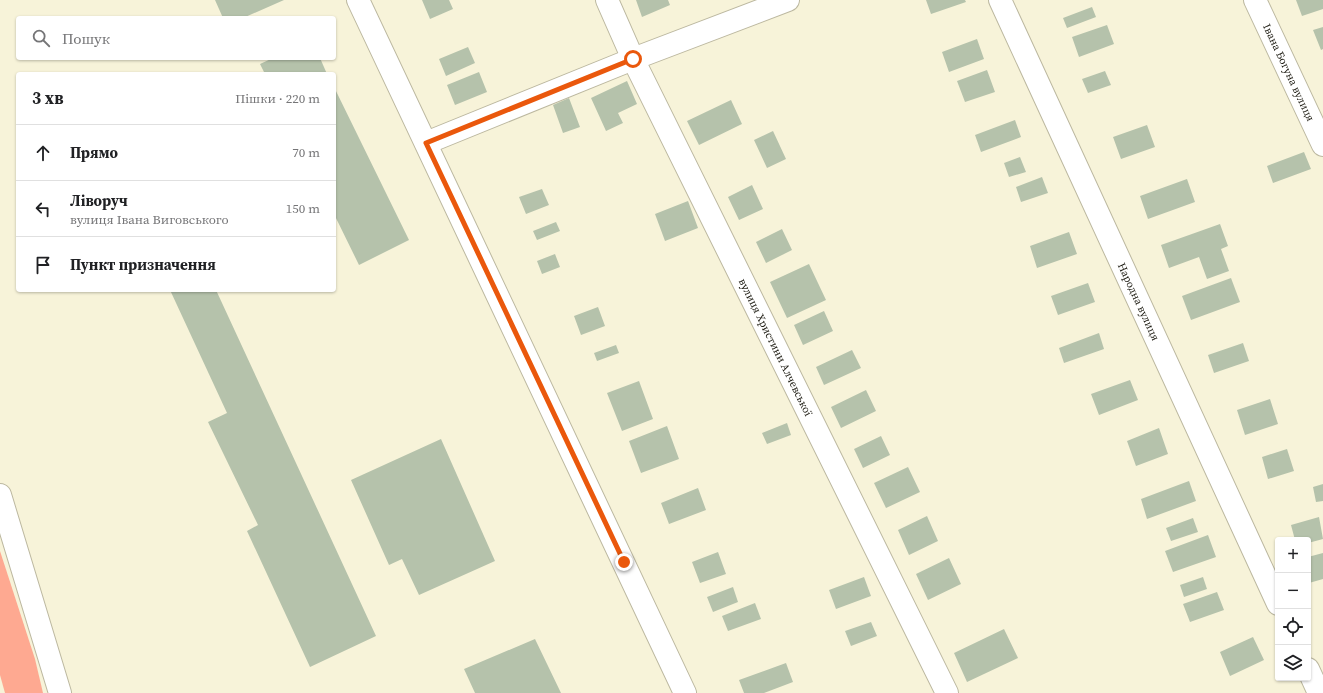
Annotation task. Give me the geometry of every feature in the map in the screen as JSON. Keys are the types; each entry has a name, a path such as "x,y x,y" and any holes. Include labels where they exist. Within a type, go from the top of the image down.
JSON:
{"street":[{"path":"358,0 685,693"},
{"name":"вулиця Христини Алчевської","path":"607,0 633,59 947,693"},
{"path":"426,143 633,59 788,0"},
{"name":"Народна вулиця","path":"1000,0 1275,597"},
{"name":"Івана Богуна вулиця","path":"1255,0 1323,145"},
{"path":"0,495 60,693"},
{"path":"1311,676 1319,693"}],"shaded area":[{"path":"0,551 35,659 43,693 5,693 0,675"}],"building":[{"path":"215,0 284,0 248,16 222,16"},
{"path":"422,0 449,0 453,9 430,19"},
{"path":"636,0 668,0 670,5 642,17"},
{"path":"926,0 965,0 966,2 931,14"},
{"path":"1296,0 1323,0 1323,9 1302,16"},
{"path":"1092,7 1096,17 1067,28 1063,18"},
{"path":"1107,25 1114,44 1079,57 1072,37"},
{"path":"1323,27 1323,49 1321,50 1313,30"},
{"path":"977,39 984,59 949,72 942,52"},
{"path":"468,47 475,63 446,76 439,59"},
{"path":"269,60 321,60 326,72 264,72 260,64"},
{"path":"987,70 995,92 965,102 957,81"},
{"path":"1105,71 1111,85 1088,93 1082,79"},
{"path":"479,72 487,92 455,105 447,85"},
{"path":"627,81 637,104 618,113 623,123 606,131 591,98"},
{"path":"336,91 409,240 359,265 336,218"},
{"path":"569,98 580,127 563,133 553,105"},
{"path":"731,100 742,124 699,145 687,121"},
{"path":"1015,120 1021,137 981,152 975,135"},
{"path":"1147,125 1155,147 1121,159 1113,137"},
{"path":"773,131 786,159 767,168 754,140"},
{"path":"1304,152 1311,169 1273,183 1267,166"},
{"path":"1020,157 1026,172 1009,177 1004,163"},
{"path":"1042,177 1048,193 1021,202 1016,187"},
{"path":"1187,179 1195,202 1148,219 1140,196"},
{"path":"752,185 763,209 739,220 728,197"},
{"path":"542,189 549,205 526,214 519,197"},
{"path":"688,201 698,228 665,241 655,214"},
{"path":"556,222 560,231 537,240 533,231"},
{"path":"1220,224 1228,246 1221,249 1229,271 1207,279 1199,257 1169,268 1161,245"},
{"path":"782,229 792,250 766,263 756,242"},
{"path":"1069,232 1077,254 1037,268 1030,246"},
{"path":"555,254 560,267 542,274 537,261"},
{"path":"809,264 826,300 787,318 770,282"},
{"path":"1231,278 1240,302 1191,320 1182,296"},
{"path":"1088,283 1095,302 1058,315 1051,296"},
{"path":"171,292 217,292 376,636 310,667 247,531 258,525 208,422 227,413"},
{"path":"598,307 605,326 581,335 574,316"},
{"path":"824,311 833,331 803,345 794,325"},
{"path":"1099,333 1104,349 1064,363 1059,348"},
{"path":"1243,343 1249,361 1214,373 1208,355"},
{"path":"616,345 619,353 597,361 594,353"},
{"path":"852,350 861,368 824,385 816,367"},
{"path":"1130,380 1138,400 1099,415 1091,394"},
{"path":"639,381 653,419 622,431 607,393"},
{"path":"866,390 876,411 841,428 831,407"},
{"path":"1270,399 1278,424 1245,435 1237,410"},
{"path":"787,423 791,435 767,444 762,433"},
{"path":"667,426 679,459 641,473 629,441"},
{"path":"1159,428 1168,454 1136,466 1127,441"},
{"path":"881,436 890,455 863,468 854,449"},
{"path":"441,439 495,561 419,595 402,559 389,565 351,480"},
{"path":"1287,449 1294,471 1268,479 1262,457"},
{"path":"908,467 920,492 886,508 874,483"},
{"path":"1189,481 1196,501 1147,519 1141,499"},
{"path":"1323,484 1323,501 1316,502 1313,487"},
{"path":"698,488 706,510 669,524 661,503"},
{"path":"927,516 938,541 909,555 898,530"},
{"path":"1319,517 1323,539 1311,542 1311,537 1294,537 1291,525"},
{"path":"1193,518 1198,532 1171,541 1166,528"},
{"path":"1208,535 1216,557 1173,572 1165,551"},
{"path":"718,552 726,574 700,583 692,562"},
{"path":"1323,553 1323,579 1311,582 1311,573 1311,556"},
{"path":"949,558 961,584 928,600 916,574"},
{"path":"864,577 871,596 836,609 829,590"},
{"path":"1203,577 1207,589 1184,597 1180,585"},
{"path":"733,587 738,602 713,612 707,597"},
{"path":"1217,592 1224,610 1190,622 1183,604"},
{"path":"755,603 761,619 728,631 722,616"},
{"path":"871,622 877,636 851,646 845,631"},
{"path":"1004,629 1018,658 967,682 954,653"},
{"path":"1253,637 1264,660 1230,676 1220,652"},
{"path":"535,639 561,693 475,693 464,669"},
{"path":"786,663 793,682 764,693 744,693 739,680"}],"route":[{"path":"624,562 426,143 633,59"}]}
